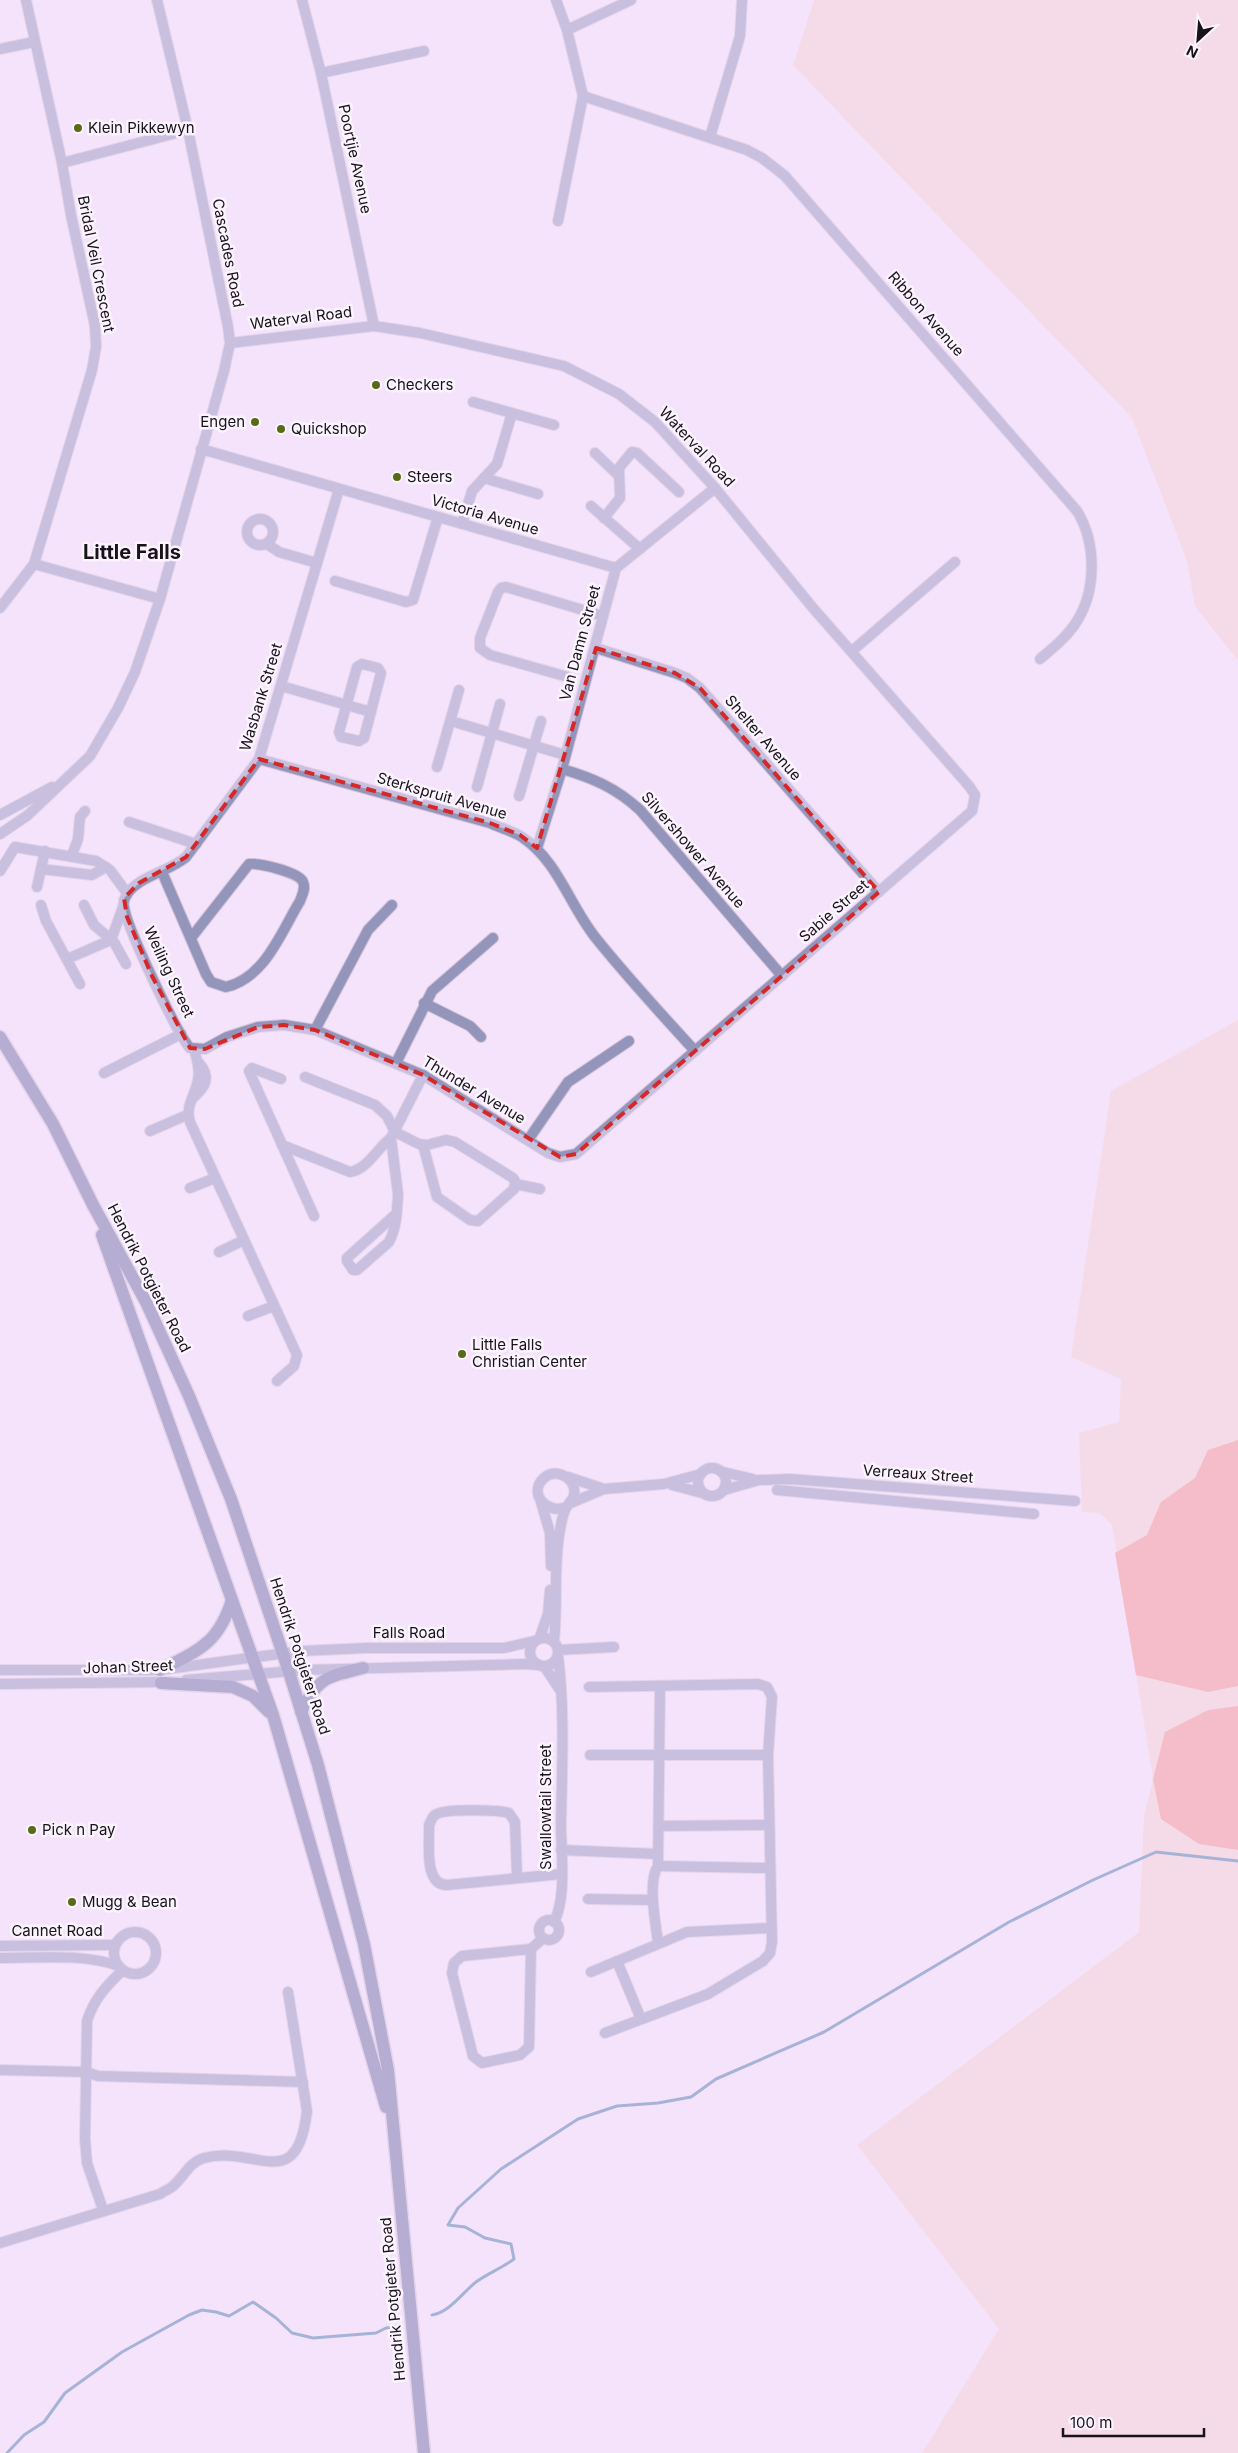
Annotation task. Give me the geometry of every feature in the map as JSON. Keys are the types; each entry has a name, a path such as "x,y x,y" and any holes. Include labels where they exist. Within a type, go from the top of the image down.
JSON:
{"main road":[{"name":"Hendrik Potgieter Road","path":"0,1036 52,1124 92,1206 146,1302 190,1396 231,1500 318,1765 364,1944 388,2070 424,2453"},
{"name":"Hendrik Potgieter Road","path":"92,1206 273,1715 366,2032 396,2143"},
{"path":"160,1676 208,1642 225,1620 232,1600"},
{"path":"301,1712 314,1689 325,1679 364,1668"},
{"path":"160,1676 234,1687 253,1696 273,1715"}],"street":[{"name":"Bridal Veil Crescent","path":"0,608 34,564 92,370 96,347 95,326 26,0"},
{"name":"Cascades Road","path":"0,834 28,815 90,756 118,708 135,672 160,599 202,449 221,389 230,343 188,130 157,0"},
{"name":"Poortjie Avenue","path":"302,0 321,73 374,326"},
{"path":"556,0 567,30 582,96 558,221"},
{"path":"567,30 631,0"},
{"path":"710,137 740,36 742,0"},
{"path":"0,49 34,42"},
{"path":"321,73 424,51"},
{"name":"Ribbon Avenue","path":"582,96 710,137 755,154 785,176 1077,511 1085,525 1091,546 1091,572 1087,594 1077,622 1060,642 1040,659"},
{"path":"62,163 188,130"},
{"name":"Waterval Road","path":"230,343 374,326 504,351 564,366 593,379 619,394 655,422 715,488 778,566 969,786"},
{"path":"473,402 554,425"},
{"path":"462,524 472,491 497,464 512,413"},
{"name":"Victoria Avenue","path":"202,449 616,568"},
{"path":"604,518 620,498 618,474 621,464 630,453 634,452 679,492"},
{"path":"595,453 618,474"},
{"path":"484,478 538,494"},
{"path":"616,568 715,488"},
{"name":"Wasbank Street","path":"127,893 139,883 176,866 196,844 259,759 339,489"},
{"path":"591,506 640,549"},
{"path":"335,581 406,602 413,600 438,517"},
{"path":"267,544 279,552 317,562"},
{"path":"852,651 955,562"},
{"path":"34,564 160,599"},
{"name":"Van Damn Street","path":"537,848 562,769 616,568"},
{"path":"568,677 490,655 480,648 480,638 500,588 506,587 603,616"},
{"name":"Shelter Avenue","path":"596,648 687,678 700,688 879,892"},
{"path":"358,665 378,668 381,673 371,712 363,740 359,742 341,736 339,732 358,665"},
{"path":"281,686 371,712"},
{"path":"437,767 459,690"},
{"path":"478,787 500,704"},
{"path":"519,796 541,721"},
{"path":"450,722 565,754"},
{"name":"Sterkspruit Avenue","path":"259,759 490,824 520,835 537,848 550,863 592,932 635,986 695,1051"},
{"name":"Silvershower Avenue","path":"562,769 605,784 624,795 640,810 782,976"},
{"name":"Cascades Road","path":"0,815 64,781"},
{"name":"Sabie Street","path":"695,1051 972,811 975,795 969,786"},
{"path":"72,855 78,839 80,817 85,811"},
{"path":"129,822 196,844"},
{"path":"0,871 15,848 72,855 89,858 106,867 127,893 111,940 66,959"},
{"path":"37,886 45,851"},
{"path":"162,872 191,938 211,982 218,986 233,986 257,971 300,901 304,892 303,882 297,875 256,863 249,864 191,938"},
{"path":"41,869 92,875 106,867"},
{"path":"315,1030 368,930 392,904"},
{"path":"41,905 46,921 80,984"},
{"path":"84,905 96,928 111,940 126,964"},
{"name":"Weiling Street","path":"124,906 152,976 186,1044 194,1050"},
{"path":"396,1063 424,1003 432,991 493,938"},
{"path":"424,1003 470,1026 481,1037"},
{"name":"Thunder Avenue","path":"194,1050 206,1049 227,1037 258,1027 284,1025 315,1030 423,1075 548,1153 560,1157 576,1154 695,1051"},
{"path":"104,1073 181,1034"},
{"path":"528,1140 568,1082 629,1041"},
{"path":"194,1050 198,1062 199,1078 191,1099 188,1115 297,1358 294,1366 277,1381"},
{"path":"281,1079 252,1068 249,1071 314,1216"},
{"path":"282,1145 350,1172 359,1169 393,1135 423,1075"},
{"path":"305,1077 375,1105 387,1116 393,1135 398,1194 396,1214 394,1228 389,1242 357,1270 353,1270 347,1261 348,1258 396,1214"},
{"path":"150,1131 188,1115"},
{"path":"393,1135 423,1146 446,1140 454,1142 513,1178 516,1184"},
{"path":"423,1146 436,1197 470,1220 478,1221 512,1192 516,1184"},
{"path":"190,1188 215,1178"},
{"path":"516,1184 540,1189"},
{"path":"219,1252 244,1240"},
{"path":"248,1316 274,1306"},
{"path":"560,1691 542,1666 530,1656 530,1647 537,1639 548,1614 551,1558 550,1532 538,1489 544,1478 556,1474 604,1488 664,1484 679,1485 714,1497 724,1490 727,1481 723,1472 709,1468 701,1474 664,1484"},
{"name":"Verreaux Street","path":"723,1472 759,1480"},
{"path":"701,1474 698,1481 702,1492"},
{"path":"568,1478 574,1487 574,1498 569,1505"},
{"name":"Verreaux Street","path":"724,1490 759,1480 790,1479 1075,1501"},
{"path":"541,1501 555,1510 604,1488"},
{"path":"777,1490 1034,1514"},
{"name":"Swallowtail Street","path":"554,1922 560,1906 561,1874 560,1691 556,1649 557,1559 560,1530 569,1505"},
{"path":"537,1639 556,1649 614,1646"},
{"name":"Falls Road","path":"252,1657 282,1653 367,1648 504,1648 537,1639"},
{"path":"452,1648 453,1666"},
{"path":"289,1672 524,1664 542,1666 552,1663 556,1649"},
{"name":"Johan Street","path":"0,1670 160,1676 252,1657"},
{"name":"Johan Street","path":"0,1684 289,1672"},
{"path":"590,1687 758,1684 767,1687 772,1697 768,1755 770,1953 763,1961 708,1994 605,2033"},
{"path":"658,1943 653,1900 654,1872 658,1866 660,1687"},
{"path":"590,1755 768,1755"},
{"path":"517,1878 515,1822 509,1814 449,1811 435,1814 432,1818 429,1825 431,1869 436,1882 447,1886 561,1874"},
{"path":"659,1826 768,1825"},
{"path":"561,1850 658,1854"},
{"path":"658,1866 769,1868"},
{"path":"588,1899 653,1900"},
{"path":"548,1921 554,1922 559,1930 558,1936 552,1940 543,1938 539,1929 542,1924 548,1921"},
{"path":"591,1972 687,1932 771,1928"},
{"path":"136,1931 148,1935 155,1944 155,1962 146,1971 135,1974 121,1968 114,1956 115,1945 120,1938 128,1933 136,1931"},
{"path":"531,1949 530,2047 520,2055 482,2063 474,2056 469,2039 452,1972 454,1964 462,1956 531,1949 543,1938"},
{"name":"Cannet Road","path":"0,1946 115,1945"},
{"name":"Cannet Road","path":"0,1958 82,1957 101,1960 121,1968"},
{"path":"617,1962 641,2019"},
{"path":"103,2210 87,2163 85,2139 87,2021 91,2006 121,1968"},
{"path":"0,2243 160,2194 174,2186 192,2164 201,2158 214,2156 280,2161 292,2156 298,2149 305,2127 307,2111 288,1992"},
{"path":"0,2070 86,2072 98,2076 303,2082"}],"highlighted area":[{"path":"596,648 675,673 700,688 879,892 576,1154 560,1157 423,1075 315,1030 284,1025 258,1027 205,1049 190,1048 152,976 127,917 124,898 139,883 186,857 259,759 490,823 520,835 537,848"}],"shaded area":[{"path":"814,0 1238,0 1238,661 1195,606 1187,561 1132,418 793,65"},
{"path":"1238,1020 1238,2453 922,2453 999,2329 857,2145 1139,1932 1144,1816 1153,1779 1112,1525 1100,1513 1082,1512 1079,1433 1119,1422 1121,1379 1071,1357 1111,1091"},
{"path":"1238,1440 1238,1686 1208,1692 1136,1675 1115,1553 1147,1535 1161,1502 1195,1478 1208,1450"},
{"path":"1238,1706 1238,1850 1199,1844 1161,1819 1153,1779 1165,1732 1208,1710"}],"waterway":[{"path":"432,2315 456,2302 476,2282 514,2259 511,2244 485,2238 465,2227 448,2225 458,2208 501,2169 578,2119 617,2106 658,2103 691,2097 716,2079 824,2032 1009,1922 1093,1880 1156,1852 1238,1861"},
{"path":"7,2453 24,2435 44,2422 65,2393 122,2352 189,2315 202,2310 229,2316 253,2302 276,2318 292,2333 313,2338 376,2333 386,2328 398,2327"}],"place":[{"name":"Klein Pikkewyn","path":"78,128"},
{"name":"Checkers","path":"376,385"},
{"name":"Engen","path":"255,422"},
{"name":"Quickshop","path":"281,429"},
{"name":"Steers","path":"397,477"},
{"name":"Little Falls Christian Center","path":"462,1354"},
{"name":"Pick n Pay","path":"32,1830"},
{"name":"Mugg & Bean","path":"72,1902"}],"district":[{"name":"Little Falls","path":"132,552"}]}
